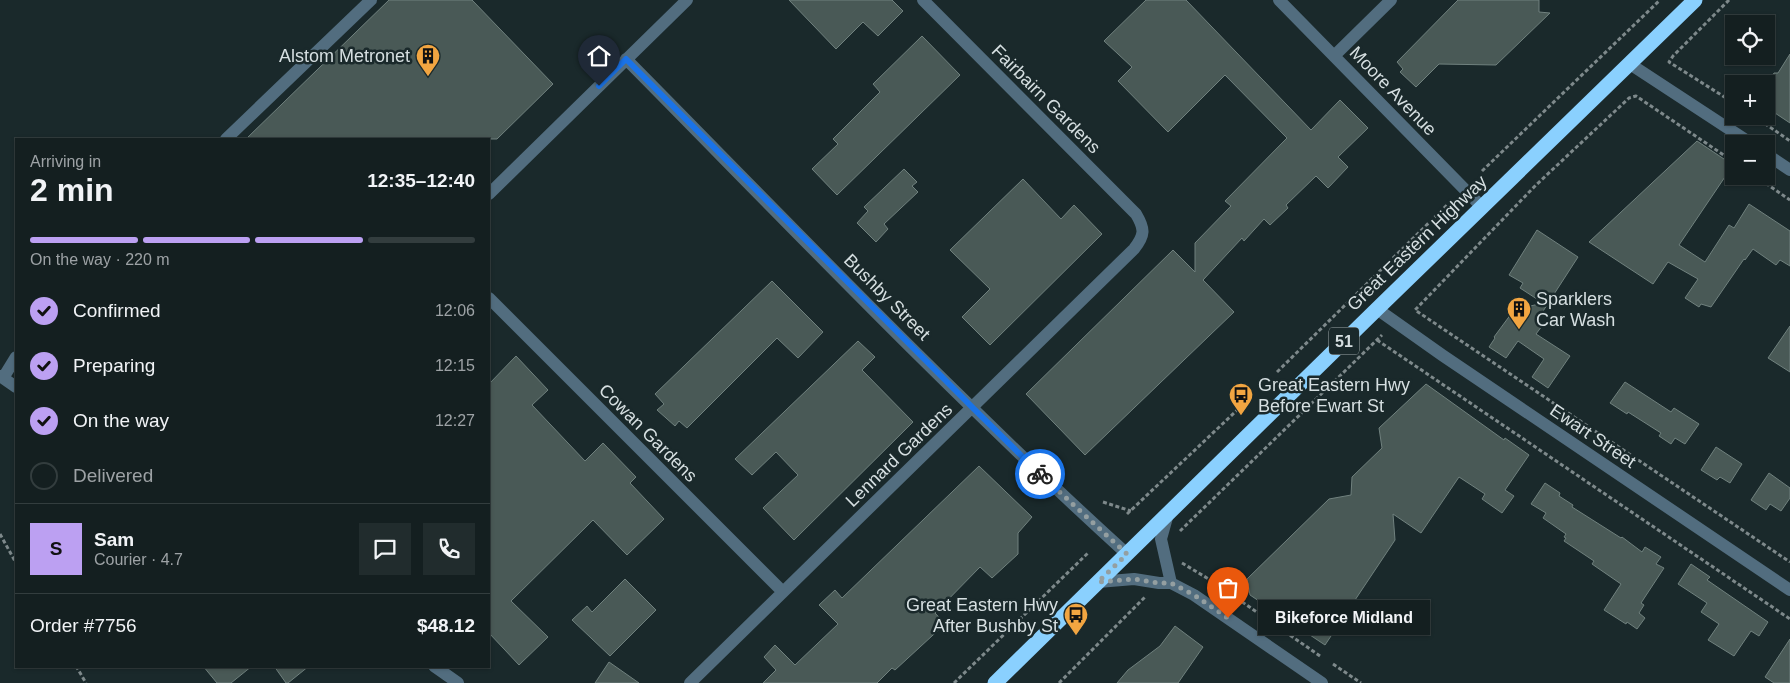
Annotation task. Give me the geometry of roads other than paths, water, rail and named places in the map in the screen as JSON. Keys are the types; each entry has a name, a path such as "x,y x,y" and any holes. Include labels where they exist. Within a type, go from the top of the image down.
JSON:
{"highway":[{"name":"Great Eastern Highway","path":"995,683 1695,0"}],"street":[{"path":"227,138 371,0"},
{"path":"490,193 687,0"},
{"name":"Fairbairn Gardens","path":"922,0 1136,214 1142,226"},
{"name":"Moore Avenue","path":"1279,0 1482,207"},
{"path":"1334,56 1391,0"},
{"name":"Bushby Street","path":"626,59 973,408 1071,504 1127,554"},
{"path":"1630,64 1738,135"},
{"path":"1775,160 1790,170"},
{"name":"Lennard Gardens","path":"690,683 1134,249 1142,238 1142,226"},
{"name":"Cowan Gardens","path":"490,299 783,592"},
{"name":"Ewart Street","path":"1377,309 1790,590"},
{"path":"15,358 1,377 15,386"},
{"path":"1165,583 1161,538 1168,514"},
{"path":"1098,582 1134,579 1165,583 1194,595 1322,683"},
{"path":"437,668 458,683"}],"place":[{"name":"Alstom Metronet","path":"428,77"},
{"name":"Sparklers Car Wash","path":"1519,330"},
{"name":"Great Eastern Hwy Before Ewart St","path":"1241,416"},
{"name":"Bikeforce Midland","path":"1228,618"},
{"name":"Great Eastern Hwy After Bushby St","path":"1076,636"}]}
